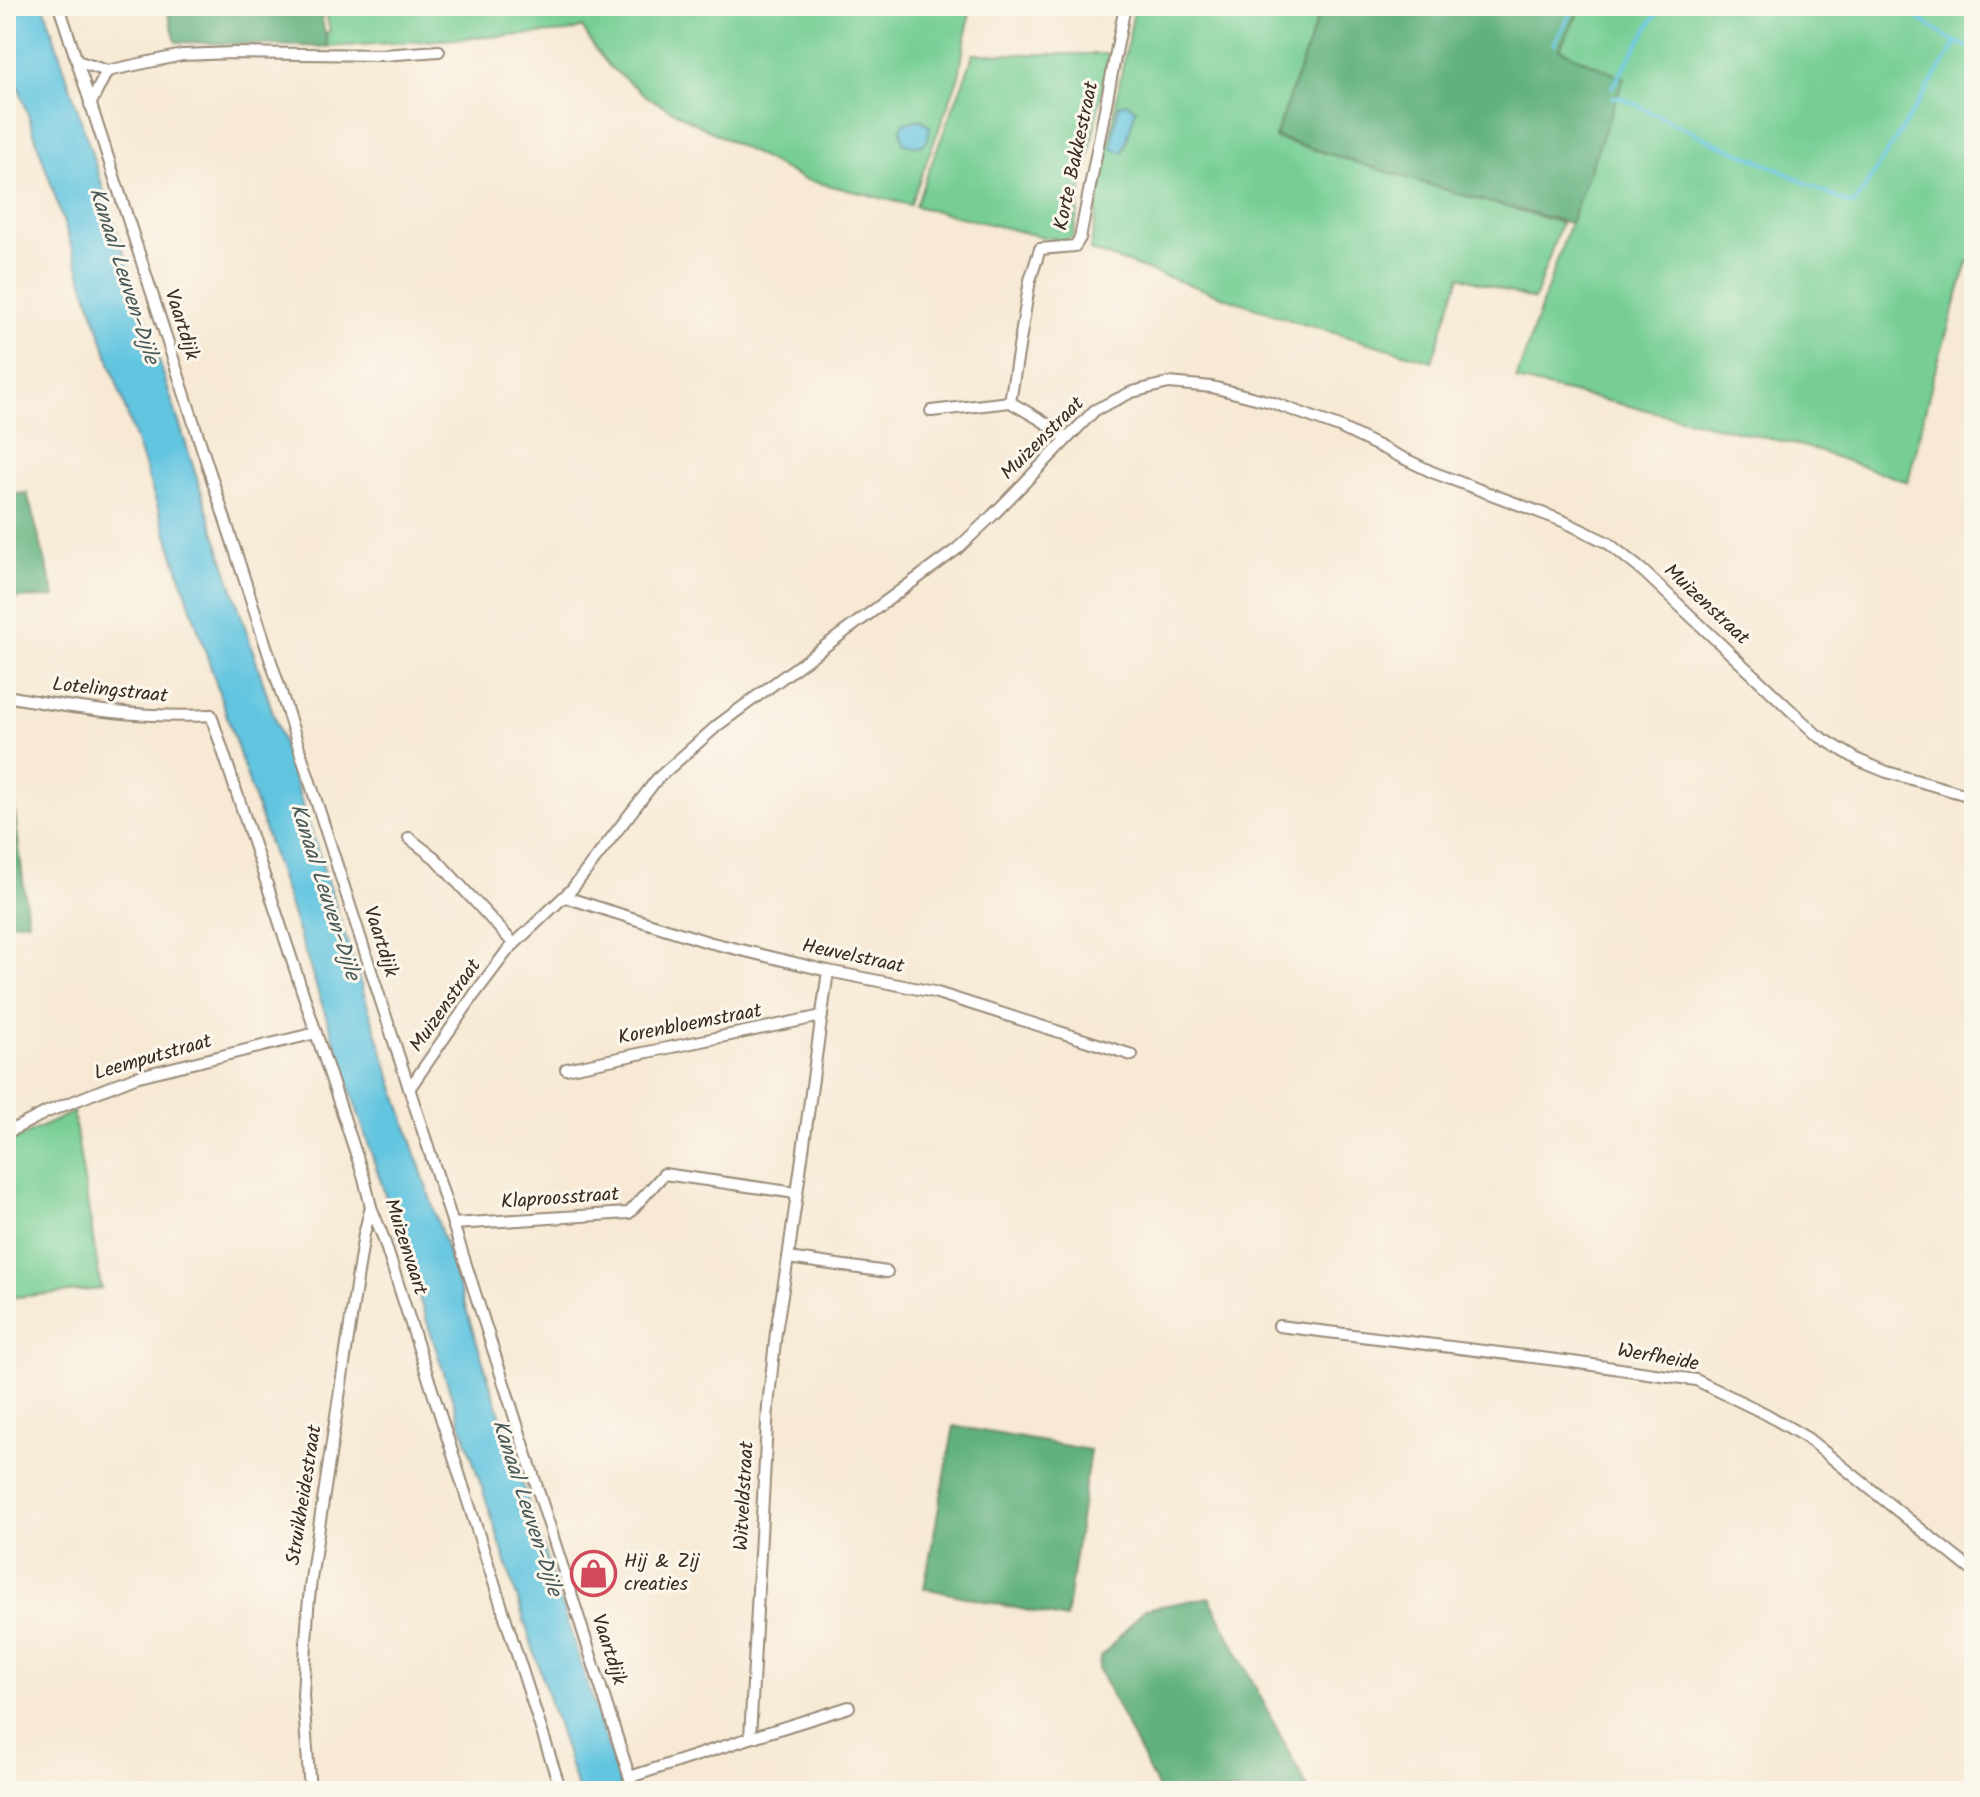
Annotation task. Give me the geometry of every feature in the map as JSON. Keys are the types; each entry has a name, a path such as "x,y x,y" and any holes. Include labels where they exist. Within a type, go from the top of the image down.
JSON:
{"street":[{"name":"Vaartdijk","path":"59,6 634,1791"},
{"name":"Korte Bakkestraat","path":"1010,402 1036,256 1040,249 1075,246 1082,233 1125,6"},
{"path":"77,61 107,71 182,55 383,55 439,51"},
{"path":"90,105 107,71"},
{"name":"Muizenstraat","path":"409,1089 474,995 514,944 565,897 657,779 718,725 957,549 1095,410 1132,392 1169,383 1212,387 1271,402 1339,427 1432,472 1563,521 1608,543 1643,571 1817,735 1860,761 1908,780 1974,797"},
{"path":"931,411 1010,402 1067,438"},
{"name":"Lotelingstraat","path":"6,696 138,713 211,715"},
{"name":"Muizenvaart","path":"211,715 561,1791"},
{"path":"409,838 435,858 514,944"},
{"name":"Heuvelstraat","path":"565,897 708,942 934,992 1132,1055"},
{"name":"Witveldstraat","path":"750,1738 768,1406 828,971"},
{"name":"Korenbloemstraat","path":"566,1069 822,1016"},
{"name":"Leemputstraat","path":"6,1133 47,1112 135,1077 316,1033"},
{"name":"Klaproosstraat","path":"453,1224 629,1213 664,1174 796,1193"},
{"name":"Struikheidestraat","path":"310,1791 303,1695 311,1579 364,1234 371,1207"},
{"path":"788,1258 887,1272"},
{"name":"Werfheide","path":"1279,1326 1696,1380 1807,1438 1974,1572"},
{"path":"630,1777 849,1707"}],"green space":[{"path":"166,6 319,6 328,47 176,42"},
{"path":"324,6 971,6 959,76 910,205 803,179 691,121 646,96 609,66 582,27 569,32 328,47 326,33 330,31"},
{"path":"1135,6 1188,6 1216,11 1218,6 1322,6 1275,138 1561,223 1534,300 1460,276 1432,361 1296,322 1090,250"},
{"path":"1322,6 1582,6 1559,49 1624,78 1570,223 1469,197 1275,137"},
{"path":"1582,6 1974,6 1974,263 1968,262 1933,378 1908,482 1806,447 1516,380 1623,79 1559,49"},
{"path":"973,54 1109,54 1073,236 1070,238 1047,238 915,206"},
{"path":"27,493 55,597 6,598 6,495"},
{"path":"6,796 13,798 28,921 6,923"},
{"path":"73,1112 101,1289 6,1298 6,1144"},
{"path":"954,1426 1090,1450 1066,1619 924,1588"},
{"path":"1209,1597 1309,1791 1159,1791 1099,1670 1100,1658 1145,1609"}],"water":[{"name":"Kanaal Leuven-Dijle","path":"6,6 44,6 622,1791 578,1791 493,1521 6,48"},
{"path":"1126,103 1136,109 1123,153 1112,149 1119,105"},
{"path":"921,119 930,127 928,140 923,145 903,143 901,129 904,123"}],"waterway":[{"path":"1489,13 1493,6"},
{"path":"1554,44 1575,6"},
{"path":"1612,87 1661,6"},
{"path":"1900,6 1948,38 1974,50"},
{"path":"1613,97 1620,97 1854,205 1957,42"}],"place":[{"name":"Hij & Zij creaties","path":"593,1574"}]}
